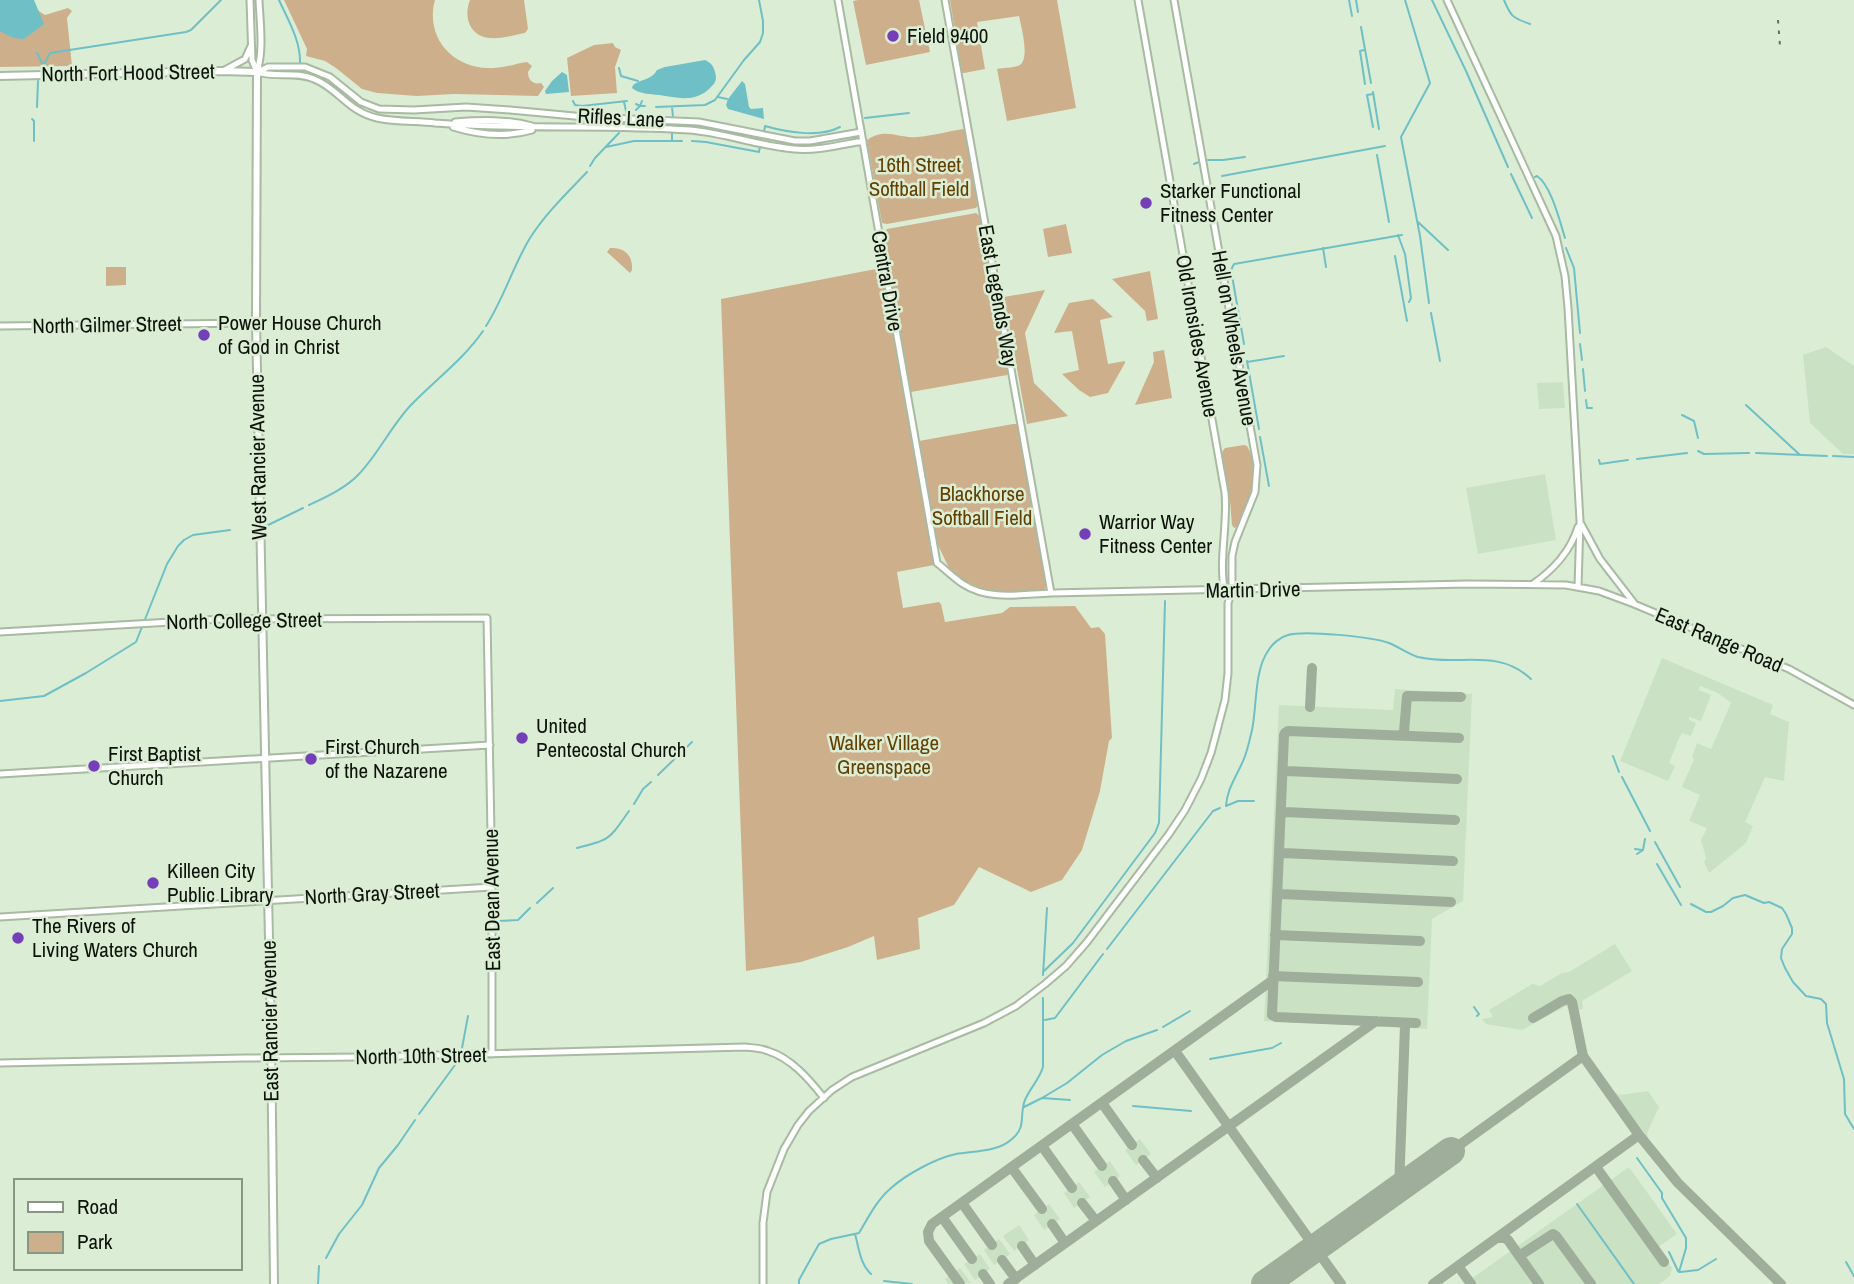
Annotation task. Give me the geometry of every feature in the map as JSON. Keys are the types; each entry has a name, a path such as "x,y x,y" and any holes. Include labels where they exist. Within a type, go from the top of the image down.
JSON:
{"main road":[{"name":"North Fort Hood Street","path":"0,76 257,72"},
{"name":"West Rancier Avenue","path":"257,72 256,323 264,758"},
{"name":"East Rancier Avenue","path":"264,758 274,1284"}],"street":[{"path":"250,0 252,60 257,72"},
{"path":"257,72 261,40 259,0"},
{"name":"Central Drive","path":"838,0 937,563"},
{"name":"East Legends Way","path":"945,0 1051,593"},
{"name":"Old Ironsides Avenue","path":"1138,0 1225,493 1224,590 1228,603"},
{"name":"Hell on Wheels Avenue","path":"1174,0 1257,465 1255,492 1233,550 1232,590 1228,603"},
{"path":"1447,0 1556,236 1560,253 1569,308 1580,521 1578,587"},
{"path":"222,71 244,59 251,46"},
{"name":"North Fort Hood Street","path":"257,72 268,67 305,67 330,77 361,102 379,109"},
{"name":"North Fort Hood Street","path":"257,72 310,77 321,82 356,111 380,118 442,124"},
{"name":"Rifles Lane","path":"379,109 466,107 585,117 699,122 795,141 818,140 861,132"},
{"name":"Rifles Lane","path":"442,124 472,127 690,130 798,149 817,149 863,141"},
{"name":"North Gilmer Street","path":"0,326 256,323"},
{"path":"1534,584 1565,554 1580,521"},
{"path":"1580,521 1600,559 1634,604"},
{"name":"Martin Drive","path":"937,563 963,585 980,592 1004,595 1534,584 1578,587"},
{"name":"East Range Road","path":"1578,587 1599,591 1634,604 1789,669 1854,705"},
{"path":"764,1284 764,1211 770,1183 780,1157 809,1111 844,1082 974,1028 1007,1011 1045,985 1087,942 1169,834 1201,779 1216,739 1226,693 1228,603"},
{"name":"North College Street","path":"0,632 262,618 487,618"},
{"name":"East Dean Avenue","path":"487,618 491,745 492,1054"},
{"path":"0,775 491,745"},
{"name":"North Gray Street","path":"0,917 492,887"},
{"name":"North 10th Street","path":"0,1063 753,1048 769,1051 794,1067 824,1098"}],"shaded area":[{"path":"1826,347 1854,366 1854,454 1843,454 1810,423 1803,355"},
{"path":"1563,382 1565,408 1539,409 1537,383"},
{"path":"1545,474 1556,540 1478,554 1466,488"},
{"path":"1662,658 1773,705 1770,714 1789,722 1784,781 1765,777 1745,822 1753,826 1746,843 1709,873 1704,862 1706,858 1701,840 1707,828 1689,821 1700,795 1682,787 1694,759 1692,757 1697,743 1711,749 1731,703 1718,693 1700,686 1699,690 1711,695 1701,721 1689,717 1689,720 1696,723 1691,736 1682,733 1680,736 1669,763 1675,766 1668,781 1620,761"},
{"path":"1395,689 1472,694 1463,901 1432,919 1427,1029 1264,1021 1279,705 1393,710"},
{"path":"1615,944 1632,971 1582,1001 1583,1009 1579,1010 1582,1027 1573,1029 1566,1006 1522,1030 1486,1024 1482,1019 1493,1017 1489,1010 1534,983 1540,986"},
{"path":"1648,1091 1659,1107 1647,1133 1648,1138 1614,1092 1620,1095"},
{"path":"1140,1139 1151,1154 1136,1165 1125,1150"},
{"path":"1110,1161 1120,1176 1105,1187 1094,1172"},
{"path":"1629,1167 1677,1234 1658,1247 1672,1268 1670,1276 1659,1284 1464,1284"},
{"path":"1079,1182 1090,1197 1074,1208 1064,1193"},
{"path":"1049,1204 1060,1219 1044,1230 1034,1215"},
{"path":"1019,1225 1029,1240 1014,1251 1003,1236"},
{"path":"999,1239 1010,1254 994,1265 984,1250"},
{"path":"980,1254 990,1269 975,1280 964,1264"},
{"path":"960,1268 971,1283 948,1284 945,1279"}],"green space":[{"path":"0,0 22,0 45,15 68,8 72,11 67,18 72,66 0,67"},
{"path":"284,0 435,0 434,26 444,47 452,56 475,66 488,68 527,62 532,66 528,72 530,80 533,83 541,83 544,87 538,96 417,96 362,89 325,61 306,56 307,49"},
{"path":"470,0 524,0 528,29 525,33 499,38 477,34 468,19"},
{"name":"Field 9400","path":"919,0 930,52 866,65 853,1"},
{"path":"950,0 1057,0 1076,108 1007,121 997,69 1018,66 1023,61 1024,42 1019,16 977,22 985,69 962,73"},
{"path":"613,43 621,50 615,67 617,93 571,96 567,58 594,45"},
{"name":"16th Street Softball Field","path":"963,129 966,131 979,203 976,208 882,223 867,140 880,134 917,137"},
{"path":"976,213 982,218 1009,372 1007,375 911,392 883,233 887,229"},
{"path":"1066,224 1072,253 1048,257 1043,229"},
{"path":"610,248 627,253 632,265 630,273 607,252"},
{"path":"106,267 126,267 126,285 106,286"},
{"name":"Walker Village Greenspace","path":"881,268 934,565 897,572 903,608 939,602 945,622 1002,613 1010,607 1075,606 1091,628 1099,627 1105,634 1112,738 1109,741 1100,791 1082,850 1062,880 1031,892 979,867 954,905 918,918 920,949 877,960 874,936 801,962 746,971 721,299"},
{"path":"1150,271 1158,319 1147,321 1145,311 1112,279"},
{"path":"1045,290 1025,333 1034,383 1068,416 1027,424 1004,297"},
{"path":"1093,299 1113,317 1100,320 1108,364 1125,363 1108,393 1090,397 1062,374 1079,370 1072,331 1054,333 1069,303"},
{"path":"1164,350 1172,398 1135,405 1154,362 1153,352"},
{"name":"Blackhorse Softball Field","path":"1013,424 1019,426 1047,586 1043,591 988,591 963,580 949,568 936,541 919,441"},
{"path":"1247,446 1253,466 1252,487 1237,527 1234,528 1222,452 1225,448"}],"water":[{"path":"0,0 34,0 44,24 24,39 14,38 0,31"},
{"path":"705,60 713,66 716,79 711,87 699,95 673,97 641,93 632,88 657,70"},
{"path":"562,72 567,75 569,92 546,94 545,91 552,81"},
{"path":"742,81 745,84 749,107 763,108 764,119 728,109 728,99"}],"waterway":[{"path":"42,68 50,53 186,32 221,0"},
{"path":"279,0 296,39 300,64"},
{"path":"656,107 705,105 715,100 760,42 763,21 759,0"},
{"path":"1349,0 1352,16"},
{"path":"1356,0 1358,12"},
{"path":"1405,0 1430,83 1401,137 1420,236 1429,303"},
{"path":"1432,0 1508,167"},
{"path":"1504,0 1513,16 1530,24"},
{"path":"1361,27 1371,83"},
{"path":"1364,50 1360,51 1365,84"},
{"path":"37,53 43,65"},
{"path":"619,68 621,76 638,81"},
{"path":"37,107 38,81"},
{"path":"1373,92 1379,129"},
{"path":"1373,94 1367,95 1373,127"},
{"path":"718,97 727,99"},
{"path":"573,101 575,105 582,106 627,101"},
{"path":"636,104 640,106 642,101"},
{"path":"624,102 627,115"},
{"path":"636,110 645,106"},
{"path":"672,107 673,117"},
{"path":"865,118 909,113"},
{"path":"32,119 34,141"},
{"path":"764,132 765,126 813,133 840,127"},
{"path":"672,132 672,141"},
{"path":"590,166 619,133"},
{"path":"606,147 634,141 682,141"},
{"path":"692,141 759,152 760,146"},
{"path":"1222,176 1385,146"},
{"path":"1377,155 1389,222"},
{"path":"1208,160 1245,157"},
{"path":"1194,164 1199,162"},
{"path":"486,326 530,238 587,172"},
{"path":"1511,174 1532,218"},
{"path":"1535,177 1542,181 1551,195 1565,238"},
{"path":"1418,222 1448,250"},
{"path":"1398,235 1405,254 1411,298 1409,302"},
{"path":"1244,344 1231,270 1234,264 1402,235"},
{"path":"1323,248 1326,267"},
{"path":"1566,248 1574,268 1580,333"},
{"path":"1395,256 1407,321"},
{"path":"1431,313 1440,361"},
{"path":"309,505 354,479 404,413 458,361 483,331"},
{"path":"1580,344 1582,360"},
{"path":"1247,362 1284,356"},
{"path":"1247,361 1259,429"},
{"path":"1583,369 1585,391"},
{"path":"1586,400 1587,408 1592,408"},
{"path":"1746,405 1800,455"},
{"path":"1682,415 1694,421 1698,438"},
{"path":"1260,437 1269,486"},
{"path":"1698,451 1704,454 1749,453"},
{"path":"1637,459 1687,453"},
{"path":"1756,453 1827,456"},
{"path":"1833,456 1854,457"},
{"path":"1599,460 1600,464 1628,460"},
{"path":"264,527 303,508"},
{"path":"0,701 44,696 136,642 167,564 178,546 193,535 230,530"},
{"path":"1043,972 1073,943 1155,833 1159,823 1165,601"},
{"path":"1254,801 1238,801 1226,806 1249,743 1263,659 1272,646 1285,636 1308,633 1369,639 1389,643 1418,657 1433,660 1505,663 1531,679"},
{"path":"658,775 692,742"},
{"path":"1613,756 1619,772"},
{"path":"1622,777 1650,831"},
{"path":"634,804 651,782"},
{"path":"1107,949 1213,811 1220,808"},
{"path":"577,848 608,837 629,811"},
{"path":"1637,854 1643,850 1645,839"},
{"path":"1655,842 1680,887"},
{"path":"1635,849 1642,850"},
{"path":"1657,864 1681,905"},
{"path":"537,903 553,888"},
{"path":"1691,904 1711,912 1733,898 1745,895 1782,908 1792,928 1792,934 1782,949 1781,958 1793,982 1806,996 1821,999 1826,1004 1827,1023 1844,1079 1845,1114 1854,1129"},
{"path":"498,921 518,920 530,908"},
{"path":"1043,975 1047,908"},
{"path":"1045,1020 1055,1018 1103,954"},
{"path":"799,1284 819,1244 859,1233 881,1198 904,1178 948,1156 1000,1146 1017,1134 1020,1130 1023,1105 1043,1067 1043,998"},
{"path":"1474,1007 1479,1014 1477,1016"},
{"path":"1163,1027 1190,1011"},
{"path":"462,1048 468,1016"},
{"path":"1042,1098 1067,1083 1102,1055 1126,1041 1157,1030"},
{"path":"1210,1059 1272,1048 1281,1043"},
{"path":"419,1114 459,1057"},
{"path":"1024,1107 1042,1098 1070,1100"},
{"path":"1133,1106 1191,1111"},
{"path":"326,1258 339,1234 362,1205 379,1168 415,1120"},
{"path":"1637,1158 1662,1193 1662,1198 1686,1238 1679,1272"},
{"path":"1577,1204 1634,1284"},
{"path":"855,1234 862,1261 871,1274"},
{"path":"1669,1252 1678,1271"},
{"path":"1680,1272 1698,1270 1716,1259"},
{"path":"1846,1262 1854,1276"},
{"path":"318,1284 319,1266"},
{"path":"884,1281 912,1284"}],"taxiway":[{"path":"1310,707 1312,668"},
{"path":"1400,736 1404,732 1407,696 1461,697"},
{"path":"1416,1023 1272,1015 1284,735 1288,731 1459,738"},
{"path":"1287,771 1457,779"},
{"path":"1281,815 1285,812 1455,820"},
{"path":"1283,853 1453,861"},
{"path":"1277,897 1281,894 1451,902"},
{"path":"1275,935 1420,941"},
{"path":"1273,976 1418,982"},
{"path":"960,1284 929,1241 928,1232 932,1224 1273,980"},
{"path":"1433,1284 1639,1135 1583,1056 1572,1002 1569,999 1562,1001 1533,1018"},
{"path":"1008,1284 1376,1021"},
{"path":"1399,1189 1405,1026"},
{"path":"1175,1051 1341,1284"},
{"path":"1451,1151 1583,1056"},
{"path":"1102,1103 1132,1145"},
{"path":"1072,1124 1102,1166"},
{"path":"1639,1135 1678,1183 1781,1284"},
{"path":"1042,1146 1072,1188"},
{"path":"1143,1160 1157,1178"},
{"path":"1596,1167 1664,1262"},
{"path":"1012,1168 1042,1209"},
{"path":"1113,1181 1126,1200"},
{"path":"962,1203 992,1245"},
{"path":"1082,1203 1096,1221"},
{"path":"942,1217 972,1259"},
{"path":"1052,1224 1065,1243"},
{"path":"1519,1256 1553,1234 1591,1284"},
{"path":"1497,1238 1508,1240 1539,1284"},
{"path":"1022,1246 1035,1265"},
{"path":"1002,1260 1016,1279"},
{"path":"1458,1266 1471,1284"},
{"path":"983,1274 990,1284"}],"runway":[{"path":"1265,1284 1451,1151"}],"railway":[{"path":"1778,20 1780,46"}],"place":[{"name":"Field 9400","path":"893,36"},
{"name":"Starker Functional Fitness Center","path":"1146,203"},
{"name":"Power House Church of God in Christ","path":"204,335"},
{"name":"Warrior Way Fitness Center","path":"1085,534"},
{"name":"United Pentecostal Church","path":"522,738"},
{"name":"First Church of the Nazarene","path":"311,759"},
{"name":"First Baptist Church","path":"94,766"},
{"name":"Killeen City Public Library","path":"153,883"},
{"name":"The Rivers of Living Waters Church","path":"18,938"}]}
